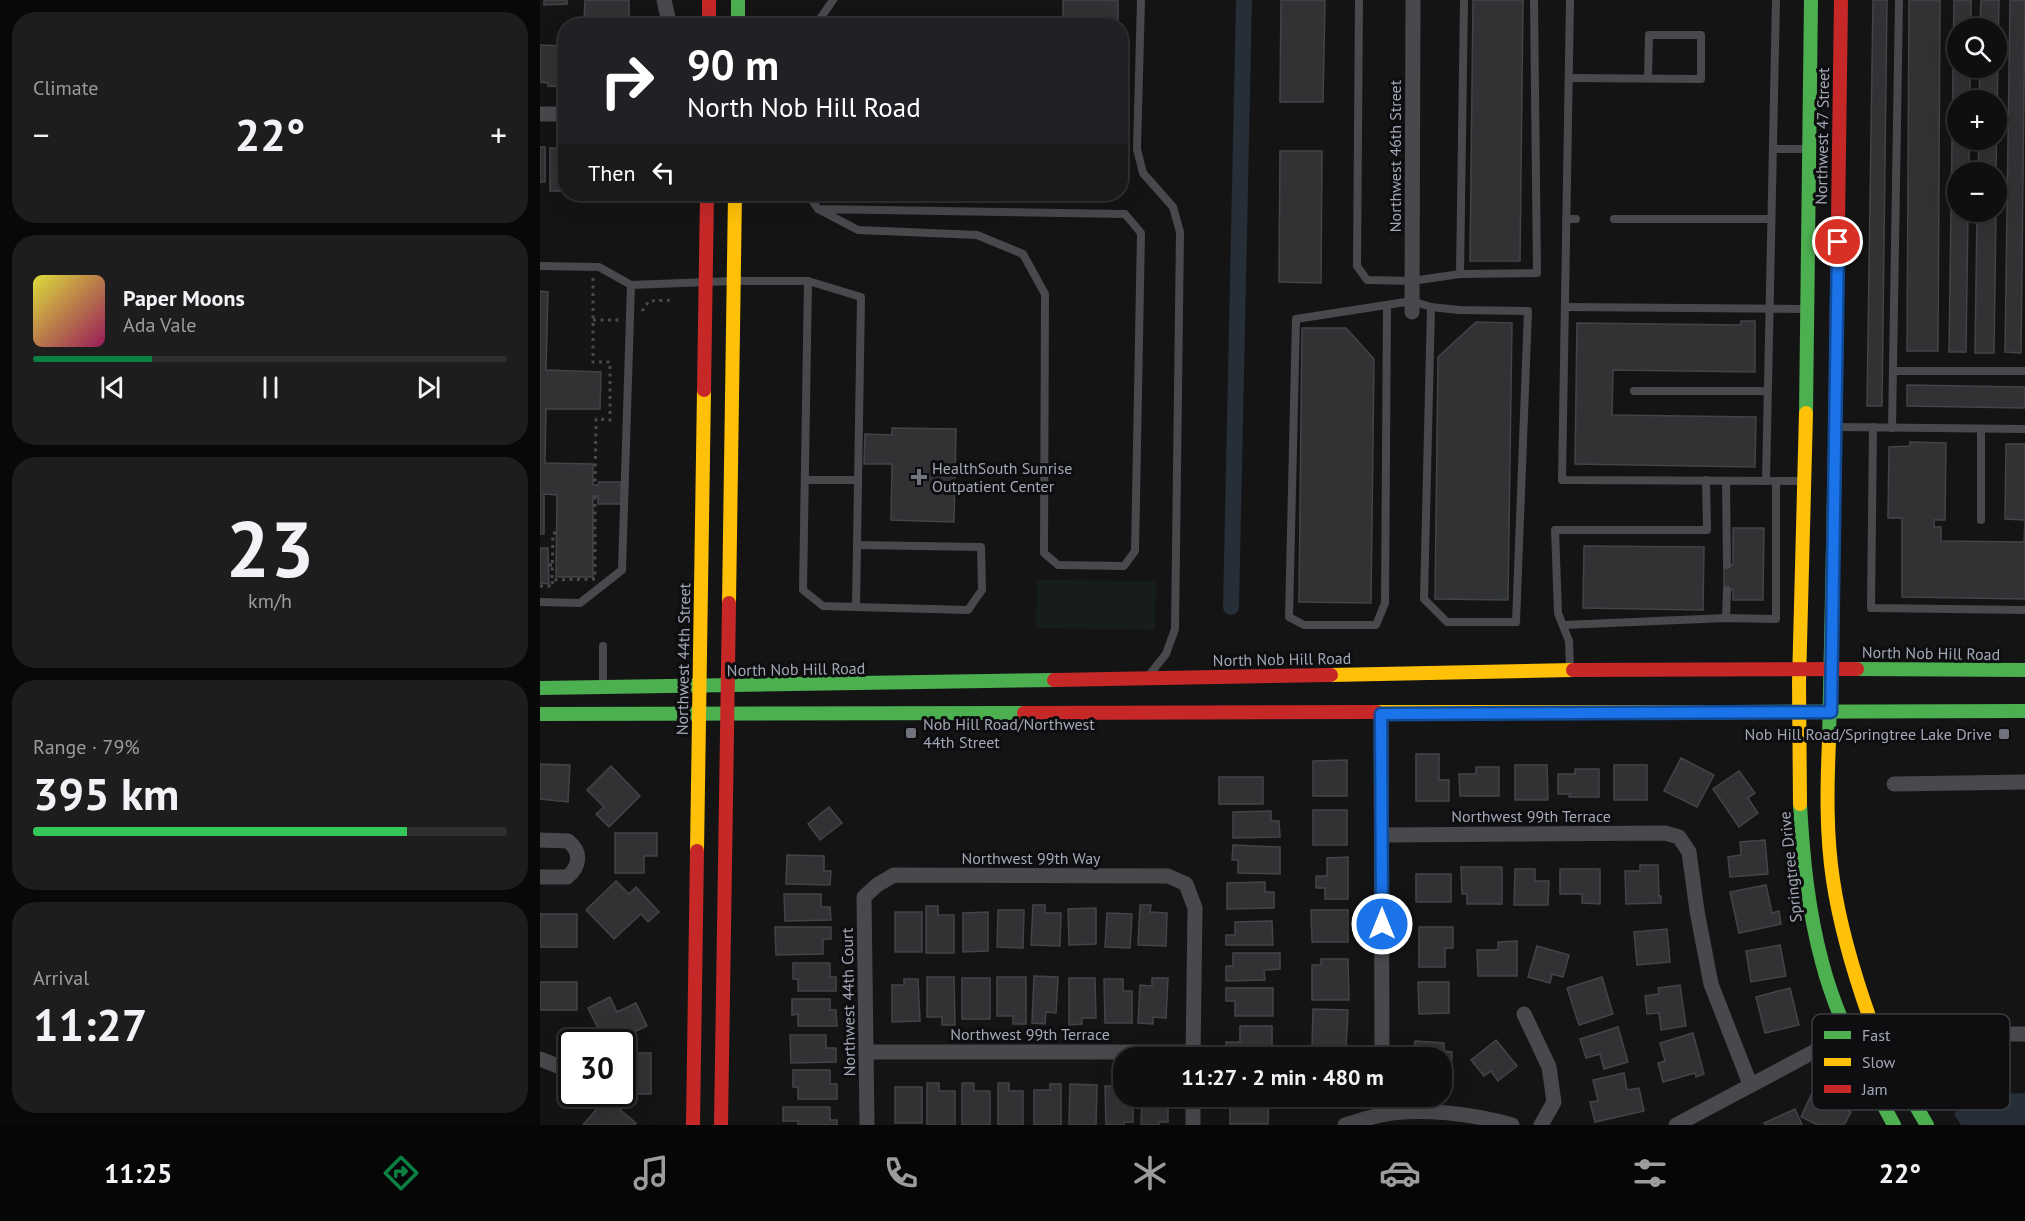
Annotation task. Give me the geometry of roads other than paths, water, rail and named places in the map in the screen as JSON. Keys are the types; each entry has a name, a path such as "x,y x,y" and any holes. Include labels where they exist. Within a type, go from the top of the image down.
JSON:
{"street":[{"path":"664,0 668,18"},
{"path":"709,0 709,18"},
{"path":"738,0 738,18"},
{"name":"Northwest 46th Street","path":"1412,306 1413,0"},
{"name":"Northwest 47 Street","path":"1798,668 1804,481 1820,460 1835,427 1824,150 1811,0"},
{"name":"Northwest 47 Street","path":"1841,0 1807,309 1820,460 1832,669 1828,779 1833,878 1848,950 1869,1014"},
{"path":"540,114 558,114"},
{"name":"Northwest 44th Street","path":"693,1125 707,201"},
{"path":"721,1125 735,201"},
{"name":"North Nob Hill Road","path":"540,688 1570,670 1798,668 2025,670"},
{"name":"Springtree Drive","path":"1798,668 1800,808 1806,892 1816,943 1840,1014"},
{"path":"540,714 2025,711"},
{"path":"1381,714 1382,1047"},
{"path":"1894,784 2025,782"},
{"name":"Northwest 99th Terrace","path":"1383,835 1665,833 1679,837 1689,852 1711,984 1750,1084"},
{"path":"540,840 568,841 576,849 579,860 576,869 567,877 540,877"},
{"name":"Northwest 99th Way","path":"876,885 894,875 1168,876 1186,884 1195,908 1193,1047"},
{"name":"Northwest 44th Court","path":"867,1125 864,897 876,885"},
{"path":"1524,1014 1549,1067 1554,1102 1541,1125"},
{"name":"Northwest 99th Terrace","path":"866,1052 1113,1054"},
{"path":"1676,1125 1812,1052"},
{"path":"540,1059 558,1066"},
{"path":"1193,1107 1193,1125"},
{"path":"1382,1107 1382,1114"},
{"name":"Northwest 47 Street","path":"1919,1110 1927,1125"},
{"path":"1345,1125 1382,1114 1458,1113 1512,1125"}],"lane":[{"path":"820,18 832,0"},
{"path":"1141,0 1137,149 1143,173 1173,207 1180,232 1175,629 1166,654 1147,678"},
{"path":"1359,0 1357,266 1366,280 1412,281 1460,274 1537,273 1534,0"},
{"path":"1460,274 1464,0"},
{"path":"1570,0 1562,480 1804,481"},
{"path":"1766,481 1776,0"},
{"path":"1892,428 1899,0"},
{"path":"1569,78 1648,78 1701,78 1701,35 1649,36 1648,78"},
{"path":"1773,149 1824,150"},
{"path":"813,201 818,209 858,230 977,235 1023,254 1045,294 1044,553 1058,565 1124,566 1135,552 1141,233 1125,214 818,209"},
{"path":"1566,219 1576,219"},
{"path":"1614,219 1771,219"},
{"path":"540,266 599,267 631,285 808,281 861,297 856,607"},
{"path":"808,281 803,590 823,606 968,610 982,590 981,547 857,545"},
{"path":"540,602 580,603 621,570 631,285"},
{"path":"1388,305 1385,603 1376,625 1304,625 1289,616 1296,319 1388,305 1431,307 1459,310 1528,311 1516,622 1448,622 1424,599 1431,307"},
{"path":"1565,306 1807,309"},
{"path":"1893,371 2025,371"},
{"path":"1634,391 1767,391"},
{"path":"1835,427 2025,429"},
{"path":"1873,427 1871,608 2025,610"},
{"path":"1981,429 1981,520"},
{"path":"805,480 858,480"},
{"path":"1570,670 1569,641 1558,613 1555,530 1707,530 1706,480"},
{"path":"1726,481 1727,565"},
{"path":"1563,625 1726,618 1776,619 1776,481"},
{"path":"1726,618 1727,590"},
{"path":"603,645 603,687"}],"waterway":[{"path":"1231,607 1244,0"}],"place":[{"name":"HealthSouth Sunrise Outpatient Center","path":"919,477"},
{"name":"Nob Hill Road/Northwest 44th Street","path":"911,733"},
{"name":"Nob Hill Road/Springtree Lake Drive","path":"2004,734"}]}
